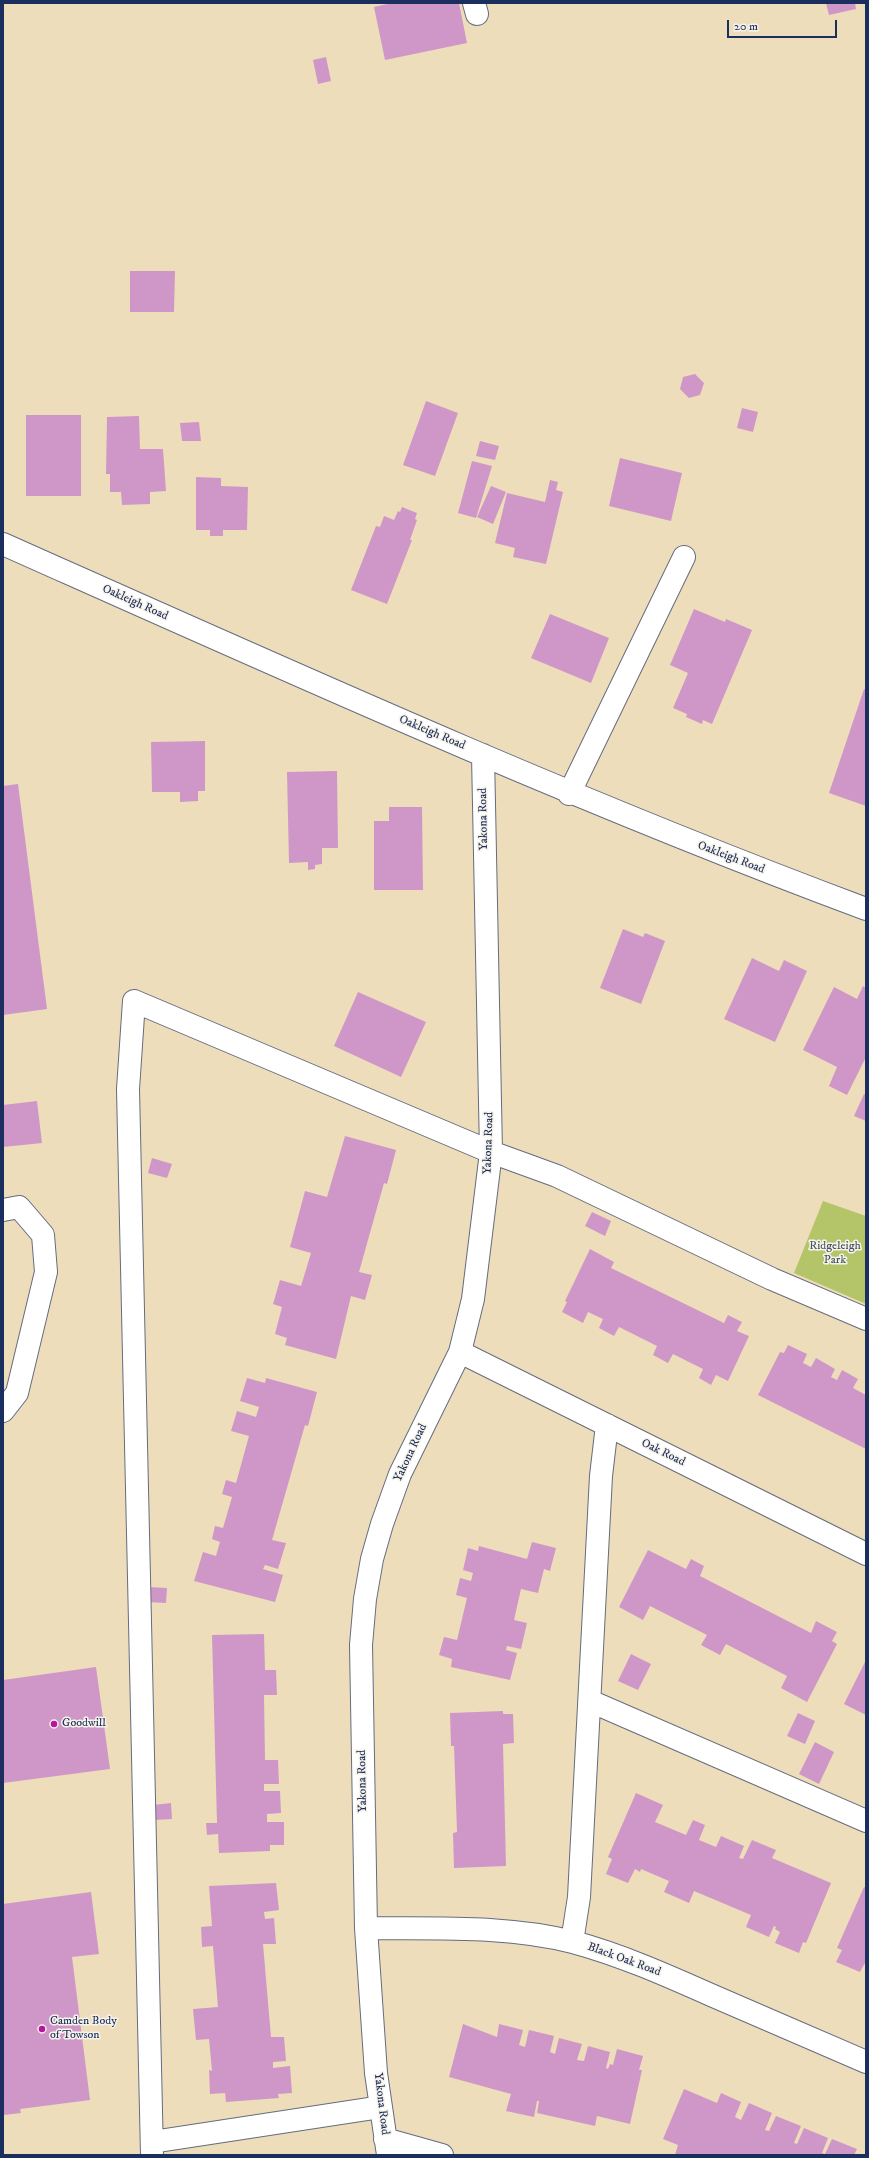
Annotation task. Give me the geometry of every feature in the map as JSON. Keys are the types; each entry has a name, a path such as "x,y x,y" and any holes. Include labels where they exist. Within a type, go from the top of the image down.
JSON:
{"street":[{"name":"Oakleigh Road","path":"3,544 284,670 483,755 569,794 748,865 866,909"},
{"path":"569,794 684,557"},
{"name":"Yakona Road","path":"387,2147 381,2107 366,1928 361,1645 365,1599 380,1532 400,1474 460,1352 473,1299 491,1152 483,755"},
{"path":"381,2107 152,2148 128,1097 134,1001 491,1152 557,1176 772,1279 866,1319"},
{"path":"3,1210 19,1207 44,1235 46,1272 17,1393 3,1411"},
{"name":"Oak Road","path":"460,1352 866,1554"},
{"path":"572,1942 579,1897 601,1476 607,1425"},
{"path":"590,1701 866,1821"},
{"name":"Black Oak Road","path":"366,1928 467,1929 518,1933 572,1942 614,1954 655,1970 866,2062"},
{"path":"387,2147 442,2155"}],"green space":[{"name":"Ridgeleigh Park","path":"823,1201 866,1216 866,1304 794,1273"}],"building":[{"path":"392,3 459,3 467,43 385,60 374,7"},
{"path":"826,3 855,3 856,9 829,15"},
{"path":"326,57 331,81 318,84 313,60"},
{"path":"130,271 175,271 174,312 130,312"},
{"path":"695,374 704,383 700,395 689,398 680,389 683,377"},
{"path":"426,401 458,413 435,476 403,465"},
{"path":"742,408 758,412 753,432 737,428"},
{"path":"26,415 81,415 81,496 26,496"},
{"path":"139,416 140,449 163,449 166,491 150,492 150,504 122,505 121,492 110,492 110,474 106,474 107,417"},
{"path":"199,422 201,441 182,441 180,423"},
{"path":"480,441 499,446 495,460 476,456"},
{"path":"620,458 682,473 671,521 609,506"},
{"path":"472,461 492,466 476,518 458,513"},
{"path":"196,477 221,478 221,486 248,487 247,530 223,530 223,536 210,536 210,530 196,530"},
{"path":"550,480 558,482 556,490 563,492 546,564 513,557 515,548 495,543 507,493 545,502"},
{"path":"491,486 506,492 493,524 477,517"},
{"path":"402,507 417,513 415,519 417,520 410,540 412,540 387,604 351,590 376,526 380,527 384,516 394,520 398,511 400,512"},
{"path":"694,609 725,622 726,619 752,630 712,724 703,720 702,724 686,717 687,714 673,708 688,673 670,665"},
{"path":"550,614 609,638 591,683 531,658"},
{"path":"864,689 866,690 866,806 829,793"},
{"path":"205,741 205,791 198,791 198,801 180,802 180,792 152,792 151,742"},
{"path":"337,771 338,848 322,848 322,864 315,865 315,869 308,870 308,862 289,863 287,772"},
{"path":"18,784 47,1009 3,1015 3,786"},
{"path":"389,807 422,807 423,890 374,890 374,821 389,821"},
{"path":"623,929 643,937 645,933 665,941 641,1004 600,988"},
{"path":"752,958 779,971 784,960 807,971 775,1042 724,1019"},
{"path":"863,986 866,988 866,1057 847,1095 829,1086 837,1067 803,1050 834,987 857,999"},
{"path":"358,992 426,1022 401,1077 334,1046"},
{"path":"864,1094 866,1095 866,1121 854,1116"},
{"path":"37,1101 42,1143 3,1147 3,1105"},
{"path":"345,1136 396,1150 387,1184 384,1183 359,1272 372,1275 365,1300 351,1296 336,1359 285,1345 287,1338 275,1334 282,1307 273,1304 280,1280 301,1286 311,1253 290,1247 305,1191 327,1197"},
{"path":"152,1158 172,1164 167,1178 148,1173"},
{"path":"592,1212 611,1221 605,1236 585,1226"},
{"path":"590,1249 614,1262 611,1268 724,1323 728,1315 742,1322 737,1331 749,1336 728,1381 716,1375 711,1385 699,1378 703,1369 673,1354 668,1363 653,1355 657,1346 619,1327 614,1336 599,1328 603,1319 588,1312 583,1323 562,1312 567,1302 565,1301"},
{"path":"788,1345 807,1354 803,1363 811,1367 816,1358 835,1369 831,1377 837,1380 842,1370 858,1379 853,1388 866,1395 866,1449 758,1395 780,1352 784,1353"},
{"path":"247,1378 265,1383 266,1378 317,1392 308,1426 305,1425 272,1540 286,1543 278,1569 265,1565 263,1569 283,1575 275,1602 194,1581 203,1552 216,1556 220,1542 212,1539 215,1526 223,1528 232,1497 222,1494 226,1480 236,1483 249,1436 231,1431 237,1411 256,1417 259,1407 240,1401"},
{"path":"532,1542 556,1548 550,1571 544,1569 538,1593 521,1589 514,1620 527,1623 521,1649 507,1646 506,1650 517,1653 510,1680 451,1667 452,1659 439,1655 444,1637 457,1640 467,1598 456,1595 460,1578 471,1581 473,1573 463,1570 468,1548 478,1551 479,1546 527,1559"},
{"path":"648,1550 686,1569 691,1559 704,1566 700,1576 811,1633 816,1621 837,1632 832,1641 837,1644 807,1702 781,1688 787,1676 726,1644 720,1655 701,1645 707,1635 650,1606 643,1620 619,1607"},
{"path":"148,1587 167,1588 166,1603 147,1602"},
{"path":"264,1634 265,1670 276,1670 277,1695 264,1695 265,1760 278,1760 279,1784 264,1784 264,1791 280,1791 281,1813 267,1814 267,1822 284,1822 284,1845 270,1845 270,1851 219,1853 218,1834 207,1835 206,1823 217,1823 212,1635"},
{"path":"631,1654 651,1664 638,1690 618,1681"},
{"path":"866,1660 866,1715 844,1704"},
{"name":"Goodwill","path":"96,1667 110,1769 3,1783 3,1680"},
{"path":"503,1711 503,1714 513,1714 514,1743 503,1744 506,1866 454,1868 453,1833 457,1832 454,1746 451,1746 450,1713"},
{"path":"798,1713 815,1721 805,1744 787,1736"},
{"path":"815,1742 834,1752 819,1784 799,1774"},
{"path":"636,1793 663,1805 655,1822 686,1835 693,1820 705,1825 699,1840 716,1847 721,1836 744,1846 739,1858 743,1859 752,1840 776,1850 772,1858 831,1883 806,1943 803,1942 799,1953 775,1943 780,1932 775,1929 776,1927 774,1926 769,1937 746,1927 751,1915 694,1891 689,1903 664,1892 669,1881 641,1869 640,1872 635,1869 628,1883 606,1874 612,1859 608,1857"},
{"path":"171,1803 172,1819 154,1820 153,1805"},
{"path":"276,1883 279,1910 264,1912 265,1919 274,1918 276,1944 263,1944 271,2037 284,2037 286,2061 273,2062 273,2068 290,2066 292,2093 278,2094 279,2098 226,2102 225,2093 210,2094 209,2070 212,2071 209,2039 196,2040 193,2009 218,2007 213,1946 202,1947 201,1927 212,1926 209,1886"},
{"path":"864,1887 866,1888 866,1961 860,1972 836,1962 842,1950 837,1948"},
{"name":"Camden Body of Towson","path":"91,1892 99,1954 72,1957 90,2100 20,2109 21,2113 4,2115 3,1904"},
{"path":"463,2024 497,2037 499,2024 523,2030 519,2045 525,2047 529,2030 554,2036 550,2052 555,2054 559,2038 582,2044 577,2060 584,2061 588,2046 610,2052 606,2068 608,2069 610,2064 613,2065 617,2049 643,2056 639,2070 642,2070 630,2124 597,2116 595,2126 537,2113 539,2101 537,2101 534,2117 506,2111 511,2094 449,2077"},
{"path":"684,2089 717,2103 721,2093 741,2102 735,2117 741,2120 749,2103 772,2113 765,2130 769,2131 776,2116 801,2126 794,2143 797,2144 804,2128 828,2138 822,2153 825,2154 832,2139 857,2149 854,2155 675,2155 678,2145 663,2139"}],"place":[{"name":"Goodwill","path":"54,1724"},
{"name":"Camden Body of Towson","path":"42,2029"}]}
